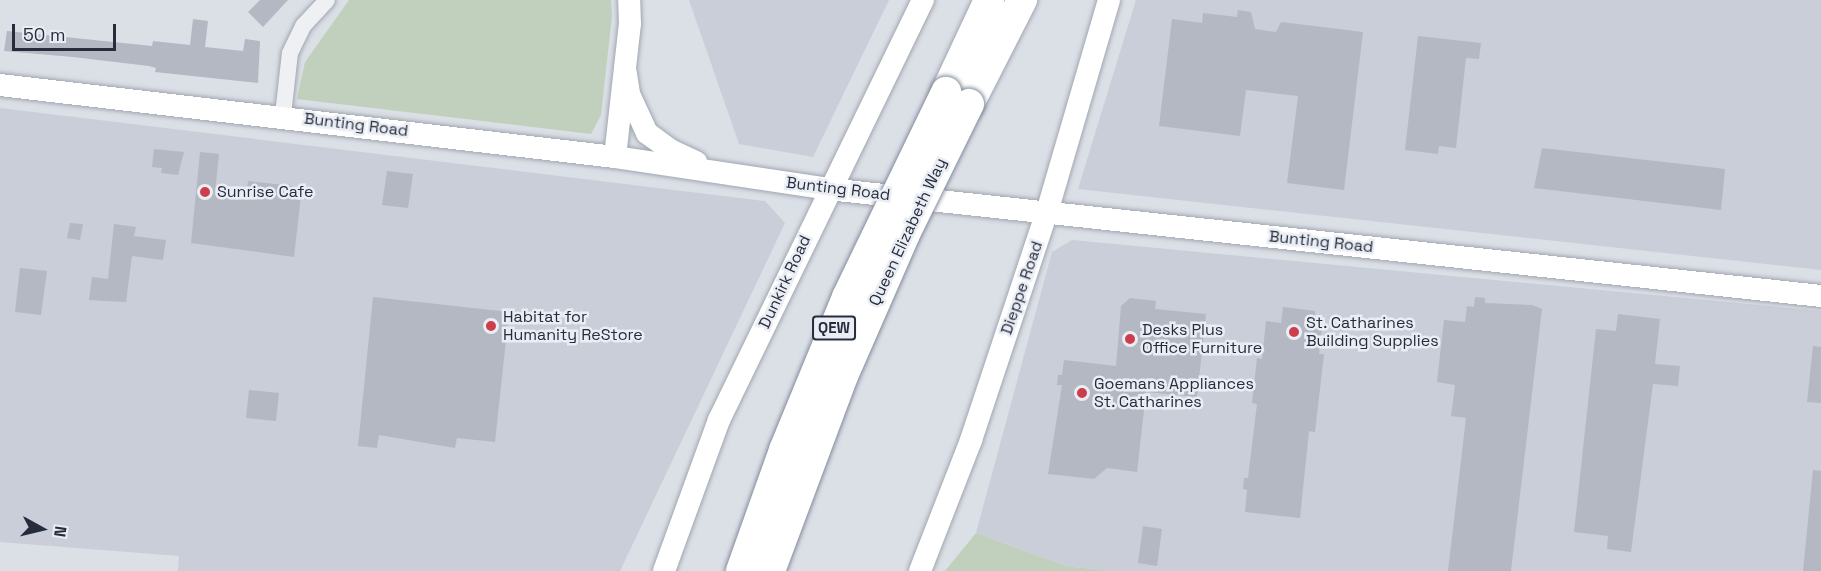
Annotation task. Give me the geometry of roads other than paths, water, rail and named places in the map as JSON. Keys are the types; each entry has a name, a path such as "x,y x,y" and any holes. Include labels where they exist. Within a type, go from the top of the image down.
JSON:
{"highway":[{"name":"Queen Elizabeth Way","path":"770,571 852,356 957,98 989,0"},
{"name":"Queen Elizabeth Way","path":"741,571 784,450 847,297 957,98 1022,0"}],"main road":[{"path":"615,157 625,68 629,0"},
{"name":"Dunkirk Road","path":"664,571 719,420 828,189 923,0"},
{"name":"Dieppe Road","path":"920,571 970,440 1047,212 1109,0"},
{"path":"625,68 629,94 647,133 670,150 731,175"},
{"name":"Bunting Road","path":"0,85 283,115 615,157 828,189 1821,296"}],"street":[{"path":"283,115 290,53 303,26 327,0"}],"place":[{"name":"Sunrise Cafe","path":"205,192"},
{"name":"Habitat for Humanity ReStore","path":"491,326"},
{"name":"St. Catharines Building Supplies","path":"1294,332"},
{"name":"Desks Plus Office Furniture","path":"1130,339"},
{"name":"Goemans Appliances St. Catharines","path":"1082,393"}]}
